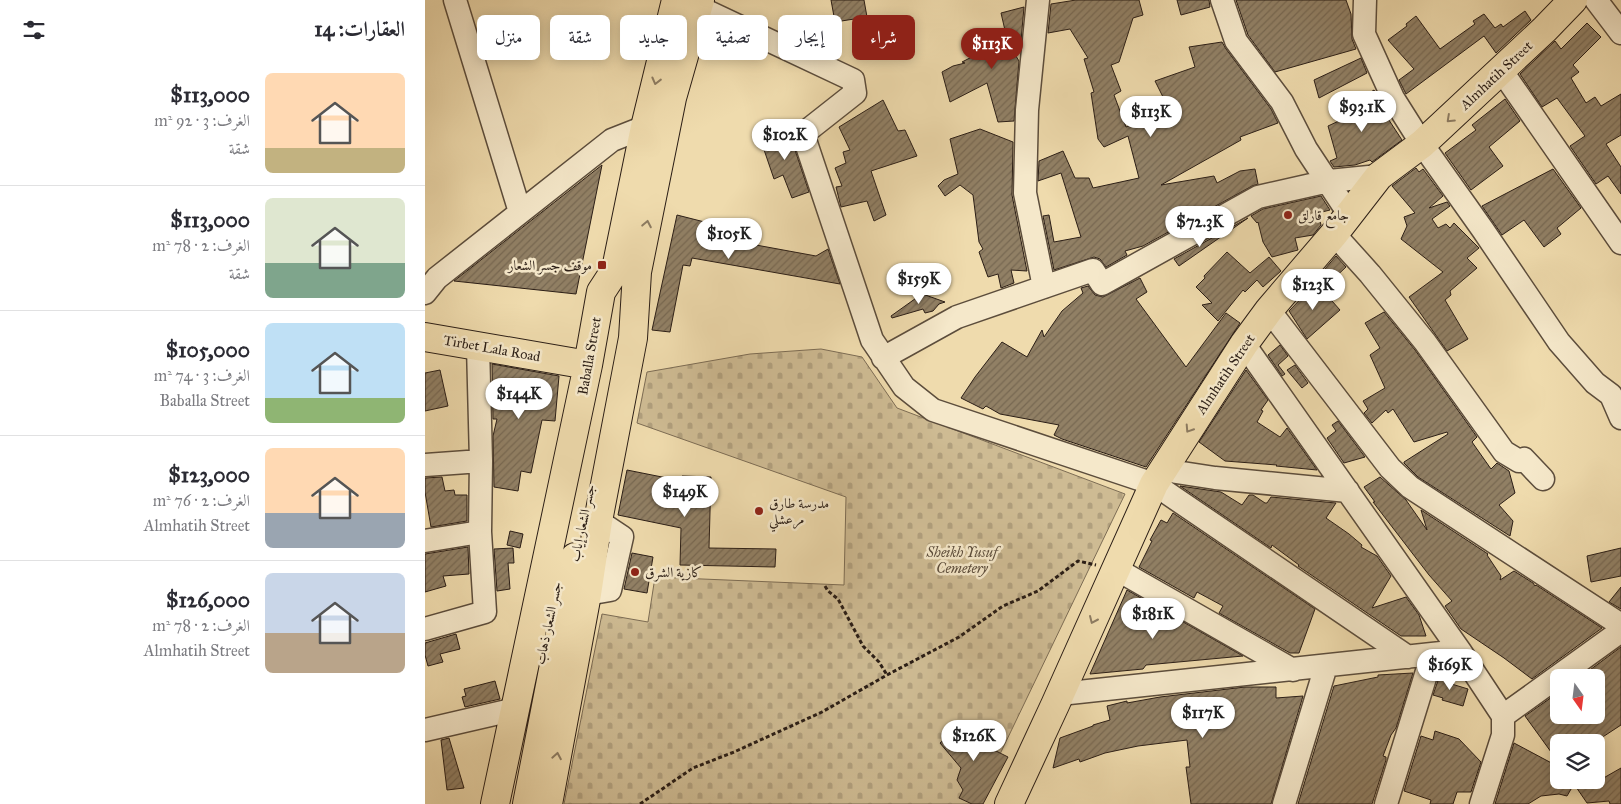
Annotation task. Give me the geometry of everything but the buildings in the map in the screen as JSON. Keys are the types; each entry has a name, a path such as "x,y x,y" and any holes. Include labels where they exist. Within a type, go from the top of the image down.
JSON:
{"main road":[{"name":"Almhatih Street","path":"1009,804 1158,477 1244,344 1269,310 1342,224 1379,176 1422,144 1545,29 1573,0"},
{"name":"Baballa Street","path":"548,804 587,594 598,521 633,338 627,270 645,127 691,2"},
{"name":"Baballa Street","path":"495,804 588,365 601,292 627,270 672,98 691,2"},
{"path":"593,445 609,389 627,270"},
{"name":"Tirbet Lala Road","path":"425,337 588,365"},
{"name":"جسر الشعار ذهاب","path":"511,804 593,445"},
{"name":"جسر الشعار إياب","path":"527,804 593,445"}],"street":[{"path":"455,0 520,212"},
{"path":"1038,0 1027,110 1025,193 1044,287"},
{"path":"1222,0 1236,41 1282,102 1306,149 1329,182 1342,224 1370,274 1425,342 1504,452 1519,461 1524,459 1543,479"},
{"path":"1365,0 1364,34 1393,98 1422,144 1559,342 1595,383 1611,395 1621,418"},
{"path":"1596,0 1621,33"},
{"path":"691,2 853,80 855,93 803,134 872,340 904,387 933,410 1158,477 1215,478 1347,490"},
{"path":"1501,70 1621,243"},
{"path":"425,293 437,278 612,140 645,127"},
{"path":"883,358 957,317 1093,270 1102,284 1258,197 1329,182 1379,176"},
{"path":"1269,310 1390,468 1410,487 1621,625"},
{"path":"1244,344 1461,651 1503,716 1503,735 1481,804"},
{"path":"425,629 485,612 480,532 481,461 478,346"},
{"path":"425,465 481,461"},
{"path":"1158,477 1408,657"},
{"path":"425,541 480,532"},
{"path":"1116,569 1293,670"},
{"path":"1503,716 1621,632"},
{"path":"1060,694 1461,651"},
{"path":"1387,804 1432,654"},
{"path":"1284,804 1326,666"},
{"path":"425,730 516,709"}],"path":[{"path":"640,804 693,768 734,752 822,712 959,637 1003,606 1038,591 1078,561 1116,569"},
{"path":"825,586 828,591 839,599 848,620 855,629 863,646 879,662 887,675"}],"green space":[{"name":"Sheikh Yusuf Cemetery","path":"821,349 862,357 897,408 1125,494 976,804 564,804 602,614 648,622 655,577 844,585 846,497 637,423 647,372 750,354"}],"place":[{"name":"جامع قارلق","path":"1288,215"},
{"name":"موقف جسر الشعار","path":"602,265"},
{"name":"مدرسة طارق مرعشلي","path":"759,511"},
{"name":"كازية الشرق","path":"635,572"}]}
